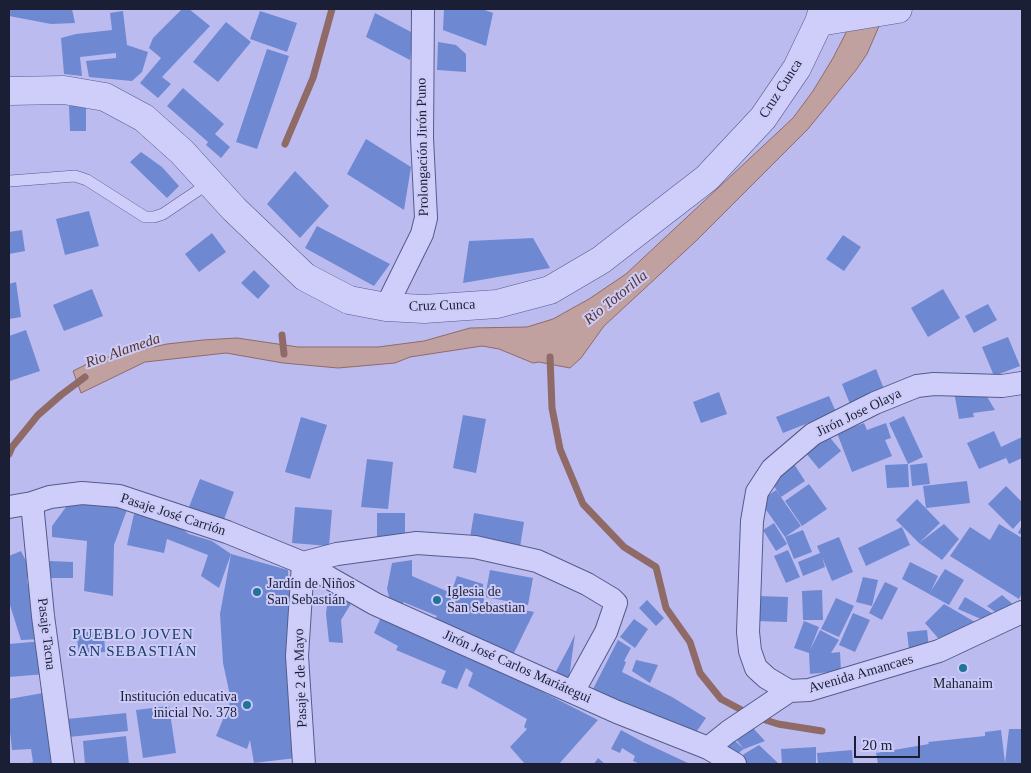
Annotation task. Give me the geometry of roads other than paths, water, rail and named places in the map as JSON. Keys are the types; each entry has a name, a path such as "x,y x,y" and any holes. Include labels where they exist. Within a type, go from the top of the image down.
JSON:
{"street":[{"name":"Prolongación Jirón Puno","path":"386,307 422,234 426,218 422,138 423,9"},
{"path":"821,15 860,16 898,9"},
{"name":"Cruz Cunca","path":"9,91 64,90 105,97 144,118 182,152 208,183 305,277 349,300 386,307 424,309 497,304 550,290 601,260 708,178 763,118 797,68 821,15"},
{"name":"Jirón Jose Olaya","path":"789,691 756,668 749,642 752,521 757,492 772,469 813,434 875,403 917,386 934,384 1002,386 1022,383"},
{"name":"Pasaje José Carrión","path":"9,507 32,503 50,497 82,493 119,496 227,532 303,563"},
{"name":"Pasaje Tacna","path":"32,503 43,616 63,764"},
{"path":"303,563 337,554 417,543 475,547 537,561 587,584 616,603 606,632 573,692"},
{"name":"Jirón José Carlos Mariátegui","path":"303,563 375,604 617,712 708,748 735,764"},
{"name":"Pasaje 2 de Mayo","path":"303,563 298,656 304,764"},
{"name":"Avenida Amancaes","path":"708,748 728,732 789,691 809,690 939,651 1022,612"}],"lane":[{"path":"10,181 75,176 87,180 145,217 154,218 163,214 208,183"}],"water":[{"name":"Rio Totorilla","path":"883,17 867,54 808,129 696,241 604,326 581,358 570,368 539,362 533,363 499,349 482,346 410,357 395,363 338,368 283,363 226,353 145,362 81,393 73,371 95,360 167,344 237,338 298,347 378,347 424,341 470,328 527,327 553,319 589,299 626,274 793,118 813,91 833,58 853,19"}],"waterway":[{"path":"285,144 313,78 332,9"},
{"path":"282,335 284,354"},
{"path":"550,357 552,408 560,449 583,504 624,547 656,567 666,608 690,642 700,673 721,699 749,714"},
{"name":"Rio Alameda","path":"9,454 12,447 38,415 85,377"},
{"path":"759,718 778,724 822,731"}],"place":[{"name":"Jardín de Niños San Sebastián","path":"257,592"},
{"name":"Iglesia de San Sebastian","path":"437,600"},
{"name":"Mahanaim","path":"963,668"},
{"name":"Institución educativa inicial No. 378","path":"247,705"}],"district":[{"name":"PUEBLO JOVEN SAN SEBASTIÁN","path":"133,644"}]}
